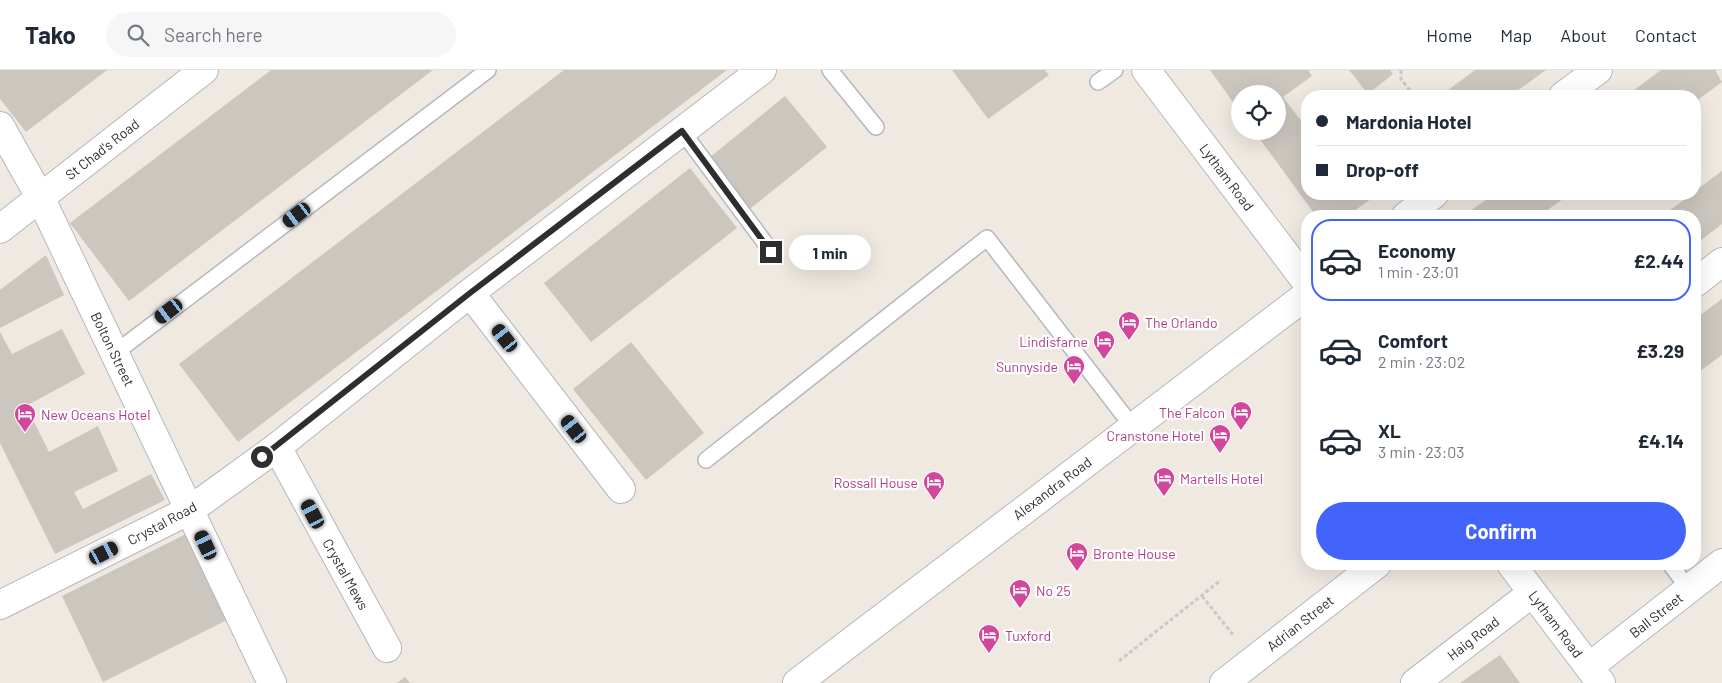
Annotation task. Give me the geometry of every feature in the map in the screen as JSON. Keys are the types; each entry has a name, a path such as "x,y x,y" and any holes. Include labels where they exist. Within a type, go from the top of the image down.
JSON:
{"street":[{"name":"St Chad's Road","path":"0,229 204,70"},
{"name":"Crystal Road","path":"0,605 190,510 276,447 470,293 762,70"},
{"name":"Lytham Road","path":"1146,70 1301,275"},
{"path":"1571,90 1598,70"},
{"name":"Bolton Street","path":"0,126 40,197 272,683"},
{"path":"1414,210 1426,200"},
{"path":"1701,278 1722,262"},
{"path":"470,293 621,489"},
{"name":"Alexandra Road","path":"797,683 1132,426 1301,299"},
{"name":"Crystal Mews","path":"276,447 387,648"},
{"name":"Ball Street","path":"1595,675 1689,589 1722,563"},
{"name":"Adrian Street","path":"1224,683 1368,570"},
{"name":"Lytham Road","path":"1515,570 1595,675"},
{"name":"Haig Road","path":"1415,683 1532,593"}],"lane":[{"path":"115,353 488,70"},
{"path":"830,70 876,127"},
{"path":"1098,82 1115,70"},
{"path":"682,131 771,252"},
{"path":"706,460 987,238 1132,426"},
{"path":"1675,570 1689,589"}],"path":[{"path":"1401,70 1401,80 1409,90"},
{"path":"1119,661 1221,580"},
{"path":"1202,596 1253,660"}],"building":[{"path":"0,70 107,70 26,132 0,99"},
{"path":"271,70 433,70 129,301 70,223"},
{"path":"564,70 727,70 238,442 179,364"},
{"path":"952,70 1045,70 1049,75 988,119"},
{"path":"1210,70 1308,70 1312,76 1286,95 1286,85 1231,85 1231,99"},
{"path":"1349,70 1390,70 1393,74 1373,90 1365,90"},
{"path":"1475,70 1546,70 1518,90 1448,90"},
{"path":"1661,70 1715,70 1722,82 1701,98 1701,90 1634,90"},
{"path":"785,96 827,147 750,209 709,158"},
{"path":"1286,101 1301,121 1301,195 1261,140 1286,140"},
{"path":"690,168 737,228 591,342 544,283"},
{"path":"1722,171 1722,224 1701,240 1701,210 1670,210 1684,200 1701,200 1701,187"},
{"path":"1304,200 1370,200 1355,210 1312,210"},
{"path":"1486,200 1562,200 1547,210 1471,210"},
{"path":"46,255 64,295 0,328 0,290"},
{"path":"1722,299 1722,355 1701,371 1701,315"},
{"path":"62,329 85,374 26,406 49,452 98,426 118,471 74,492 83,509 151,474 165,500 55,554 0,443 0,332 12,354"},
{"path":"631,342 704,433 646,480 573,389"},
{"path":"188,533 231,618 103,682 62,596"},
{"path":"1500,655 1520,683 1460,683"},
{"path":"405,677 410,683 397,683"}],"place":[{"name":"The Orlando","path":"1129,341"},
{"name":"Lindisfarne","path":"1104,360"},
{"name":"Sunnyside","path":"1074,385"},
{"name":"The Falcon","path":"1241,431"},
{"name":"New Oceans Hotel","path":"25,433"},
{"name":"Cranstone Hotel","path":"1220,454"},
{"name":"Martells Hotel","path":"1164,497"},
{"name":"Rossall House","path":"934,501"},
{"name":"Bronte House","path":"1077,572"},
{"name":"No 25","path":"1020,609"},
{"name":"Tuxford","path":"989,654"}],"route":[{"path":"262,457 470,293 682,131 771,252"}]}
